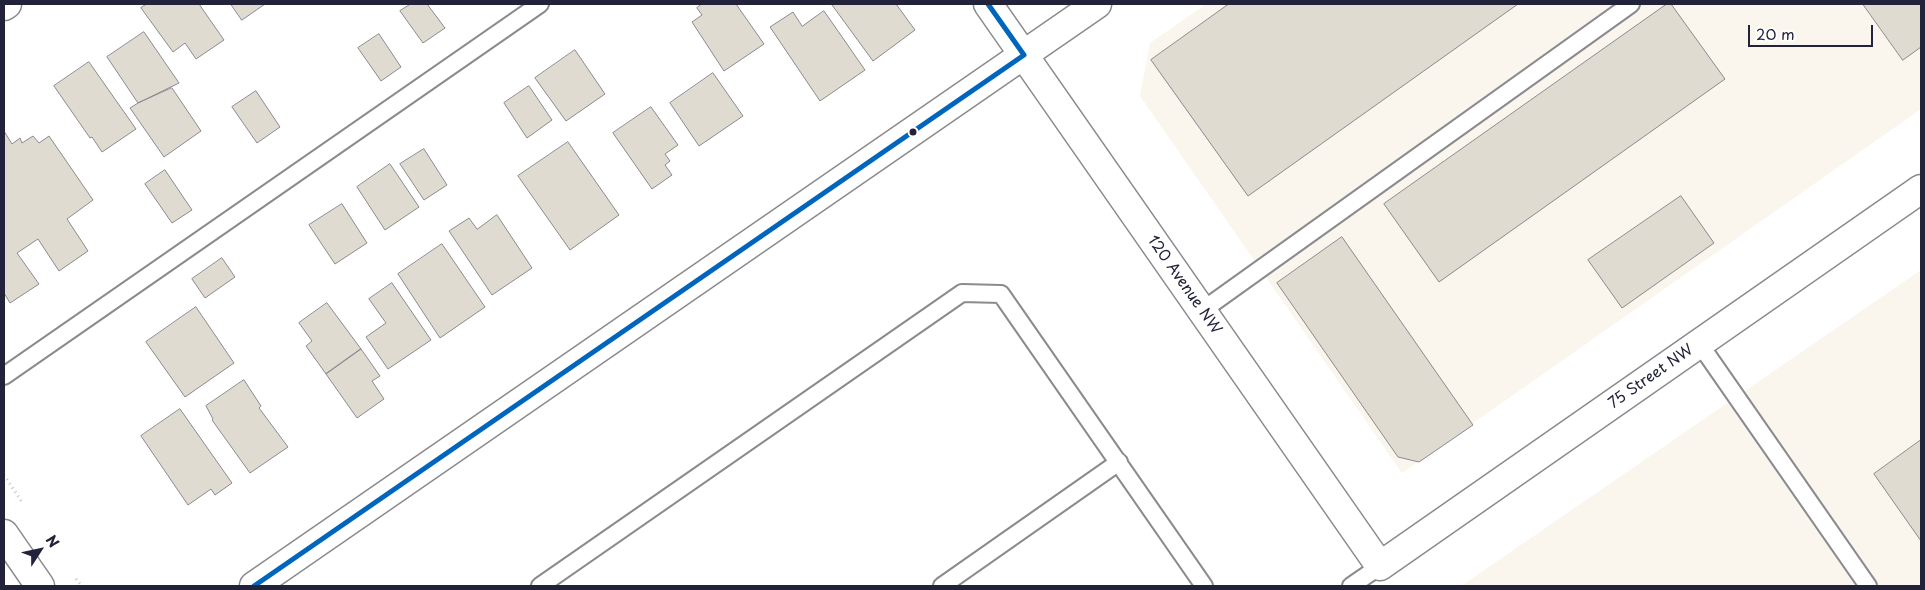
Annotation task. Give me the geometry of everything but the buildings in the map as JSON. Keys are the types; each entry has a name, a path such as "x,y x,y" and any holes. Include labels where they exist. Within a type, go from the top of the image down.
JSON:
{"street":[{"name":"120 Avenue NW","path":"988,4 1380,566"},
{"path":"254,586 1097,4"},
{"name":"75 Street NW","path":"1380,566 1921,189"},
{"path":"4,534 40,586"}],"lane":[{"path":"4,376 540,4"},
{"path":"1202,310 1631,4"},
{"path":"540,586 962,293 1001,294 1204,586"},
{"path":"1699,343 1868,586"},
{"path":"942,586 1119,462"},
{"path":"1351,586 1380,566"}],"shaded area":[{"path":"1206,4 1921,4 1921,109 1402,473 1140,96 1150,43"},
{"path":"1921,270 1921,586 1461,586"}],"transit line":[{"path":"988,4 1024,55"},
{"path":"254,586 1024,55"}]}
